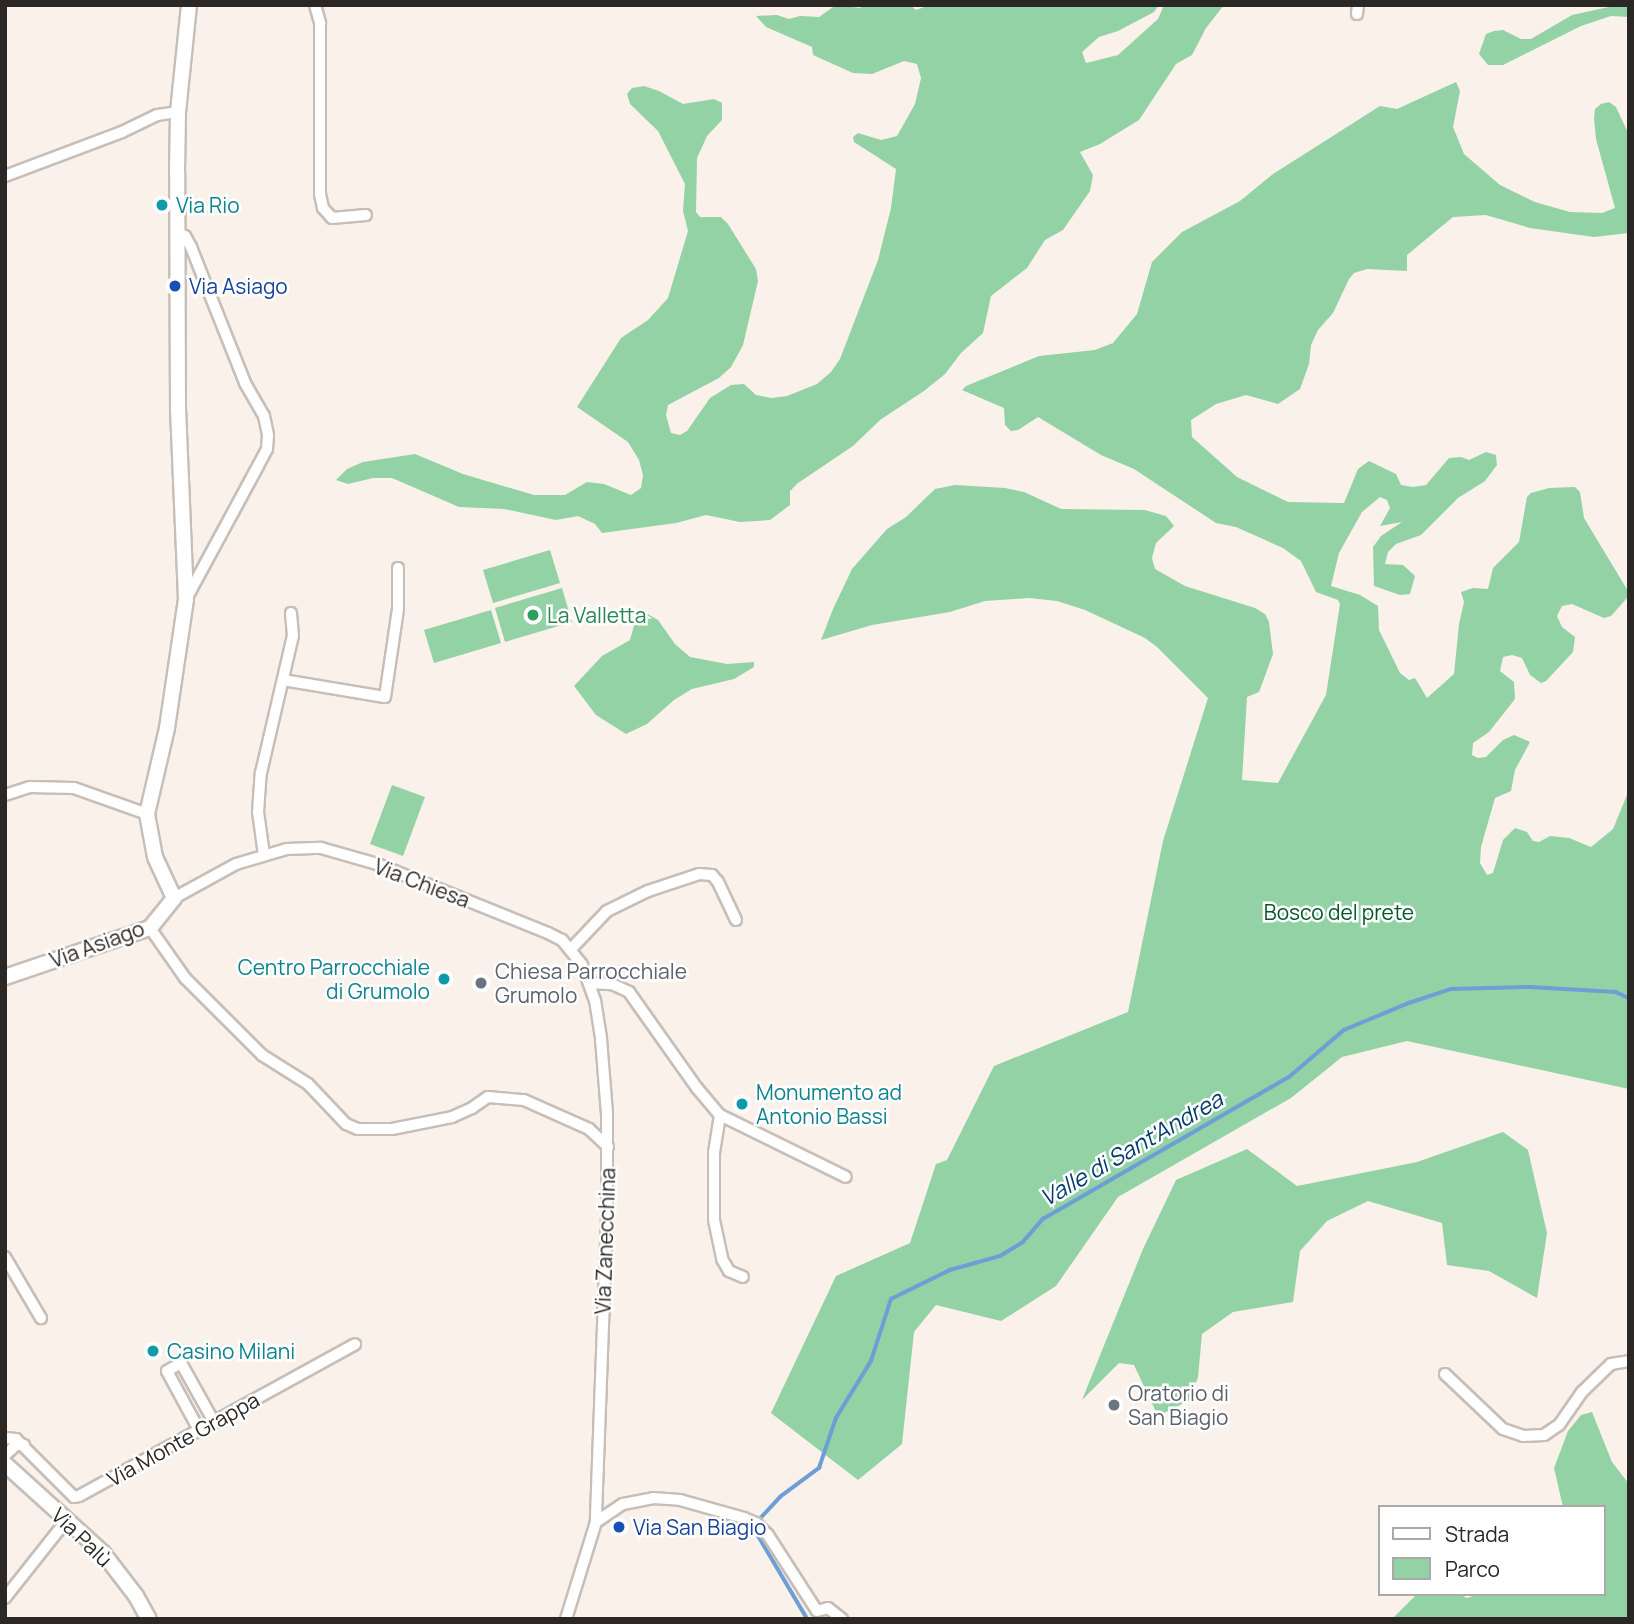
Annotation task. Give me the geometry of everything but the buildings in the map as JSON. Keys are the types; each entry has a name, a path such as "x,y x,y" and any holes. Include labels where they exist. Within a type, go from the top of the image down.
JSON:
{"street":[{"path":"174,898 155,857 147,814 167,728 186,599 178,407 177,232 178,112 189,5"},
{"path":"315,5 320,23 320,194 323,208 332,218 366,215"},
{"path":"5,176 122,132 157,115 178,112"},
{"path":"177,232 185,236 191,247 245,383 267,426 267,449 186,599"},
{"path":"283,680 385,697 398,609 398,568"},
{"path":"264,855 258,813 261,773 277,694 293,636 291,613"},
{"path":"5,795 30,787 64,787 147,814"},
{"name":"Via Chiesa","path":"174,898 236,864 287,849 321,848 377,864 548,933 571,949 590,983 601,1038 608,1147"},
{"path":"571,949 607,911 648,891 699,874 712,875 718,881 736,920"},
{"name":"Via Asiago","path":"5,976 150,928 174,898"},
{"name":"Via Zanecchina","path":"150,928 185,978 262,1055 308,1084 346,1124 373,1130 392,1129 452,1117 488,1097 524,1100 590,1129 608,1147 596,1522"},
{"path":"590,983 612,984 629,992 697,1088 720,1115 846,1177"},
{"path":"720,1115 714,1153 714,1220 722,1259 729,1271 743,1277"},
{"path":"5,1257 41,1318"},
{"name":"Via Monte Grappa","path":"5,1438 16,1439 24,1445 74,1497 79,1496 355,1344"},
{"path":"1446,1374 1503,1429 1523,1436 1544,1435 1559,1425 1583,1392 1611,1364 1629,1361"},
{"path":"199,1430 167,1371 181,1363 214,1422"},
{"path":"5,1455 16,1445 24,1445"},
{"name":"Via Palù","path":"5,1464 103,1553 136,1596 149,1619"},
{"path":"566,1619 596,1522 623,1504 653,1498 680,1500 756,1523 768,1535 817,1611 828,1608 842,1619"},
{"path":"5,1598 66,1521"}],"green space":[{"path":"836,5 860,8 864,5 910,5 916,10 930,5 1159,5 1154,12 1118,31 1099,37 1082,52 1086,63 1118,55 1158,19 1164,5 1224,5 1206,28 1192,55 1176,64 1139,120 1100,144 1080,152 1093,175 1090,191 1063,230 1045,240 1027,268 991,296 983,333 961,353 945,374 880,420 853,446 798,483 790,491 790,505 770,520 740,522 706,515 676,523 602,533 595,524 578,516 556,520 504,509 459,507 392,478 373,478 348,484 336,480 347,469 363,462 415,454 463,474 534,495 565,495 587,482 604,484 631,495 641,488 643,475 639,460 628,442 577,407 621,338 648,320 668,298 688,231 683,211 685,184 658,131 630,104 627,94 632,88 644,86 683,104 714,99 722,103 722,120 707,136 697,158 696,212 700,217 721,217 728,224 756,269 758,281 743,345 731,367 719,378 668,405 666,415 671,433 680,435 687,431 710,398 731,385 744,384 756,395 772,398 787,396 817,384 831,372 840,359 878,260 891,208 896,169 854,142 853,137 858,133 881,140 897,136 915,104 921,78 917,64 904,61 872,74 853,73 813,55 812,47 766,27 756,16 777,15 789,19 800,16 819,17"},
{"path":"1629,5 1629,17 1611,16 1581,26 1503,65 1488,65 1479,54 1486,34 1494,31 1503,30 1521,39 1531,39 1572,15"},
{"name":"Bosco del prete","path":"1456,82 1460,91 1453,127 1464,154 1500,185 1535,202 1570,212 1602,213 1615,208 1596,139 1594,118 1595,109 1601,104 1609,102 1616,107 1629,135 1629,233 1594,237 1530,228 1486,215 1453,217 1407,255 1407,271 1367,269 1354,273 1333,313 1318,330 1311,345 1309,364 1300,389 1278,404 1246,395 1216,404 1191,420 1192,437 1237,477 1288,502 1344,503 1358,469 1369,461 1396,474 1401,485 1413,487 1426,485 1449,458 1461,457 1469,460 1486,452 1496,455 1497,465 1485,481 1458,498 1421,535 1396,544 1388,552 1385,564 1403,565 1415,576 1410,594 1400,595 1374,586 1373,547 1381,536 1402,522 1380,526 1390,508 1387,500 1380,497 1362,512 1339,553 1331,586 1360,595 1378,606 1379,630 1400,673 1409,680 1415,678 1427,698 1454,674 1464,602 1461,592 1473,588 1488,589 1493,568 1519,542 1527,497 1531,493 1549,488 1575,487 1580,492 1584,518 1628,591 1627,598 1611,616 1604,618 1572,604 1562,606 1557,616 1562,627 1575,637 1573,652 1546,681 1541,683 1530,675 1522,658 1512,655 1503,657 1500,671 1514,682 1515,699 1489,732 1473,743 1472,755 1478,758 1486,757 1503,740 1514,735 1530,742 1515,770 1511,791 1495,798 1481,847 1480,863 1487,875 1493,873 1503,840 1515,828 1527,832 1533,841 1539,842 1550,836 1569,838 1591,847 1613,829 1629,790 1629,1089 1407,1041 1342,1057 1291,1098 1118,1197 1056,1286 1001,1321 936,1305 914,1332 902,1444 858,1480 771,1413 836,1276 910,1243 936,1164 947,1160 994,1066 1128,1012 1163,841 1208,698 1145,638 1085,610 1057,601 1029,598 985,601 950,612 872,625 821,640 833,609 852,569 887,529 906,517 935,489 955,485 1005,488 1024,492 1061,509 1145,510 1166,516 1174,526 1156,543 1152,558 1155,569 1185,586 1255,608 1265,614 1269,622 1273,654 1259,692 1247,697 1242,780 1278,783 1326,695 1340,604 1338,600 1316,592 1301,561 1283,548 1236,527 1216,523 1134,469 1101,455 1038,417 1018,430 1011,431 1005,425 1004,408 962,390 1039,356 1095,350 1113,343 1137,314 1152,262 1182,232 1240,201 1273,174 1380,106 1397,109"},
{"path":"550,550 560,583 493,603 483,570"},
{"name":"La Valletta","path":"562,588 572,622 505,642 495,608"},
{"path":"491,610 501,643 434,663 424,630"},
{"path":"644,612 658,620 675,644 690,657 727,664 754,662 754,667 734,679 692,689 674,700 647,724 626,734 596,715 574,686 602,656 630,640 636,618"},
{"path":"392,785 425,797 403,856 370,844"},
{"path":"1503,1132 1528,1150 1547,1233 1537,1298 1489,1271 1447,1265 1442,1223 1368,1201 1327,1221 1300,1251 1293,1302 1233,1312 1202,1334 1198,1377 1190,1400 1158,1416 1134,1365 1119,1363 1082,1400 1143,1249 1176,1180 1247,1149 1297,1186 1417,1162"},
{"path":"1592,1412 1612,1462 1629,1484 1629,1619 1392,1619 1415,1596 1606,1596 1606,1505 1563,1505 1554,1468 1568,1431 1581,1415"}],"waterway":[{"name":"Valle di Sant'Andrea","path":"807,1619 758,1536 756,1523 780,1497 819,1468 836,1418 871,1361 891,1299 950,1270 1000,1256 1022,1243 1043,1219 1289,1077 1344,1030 1409,1003 1451,989 1530,987 1616,992 1629,998"}],"place":[{"name":"Via Rio","path":"162,205"},
{"name":"Via Asiago","path":"175,286"},
{"name":"La Valletta","path":"533,615"},
{"name":"Centro Parrocchiale di Grumolo","path":"444,979"},
{"name":"Chiesa Parrocchiale Grumolo","path":"481,983"},
{"name":"Monumento ad Antonio Bassi","path":"742,1104"},
{"name":"Casino Milani","path":"153,1351"},
{"name":"Oratorio di San Biagio","path":"1114,1405"},
{"name":"Via San Biagio","path":"619,1527"}]}
